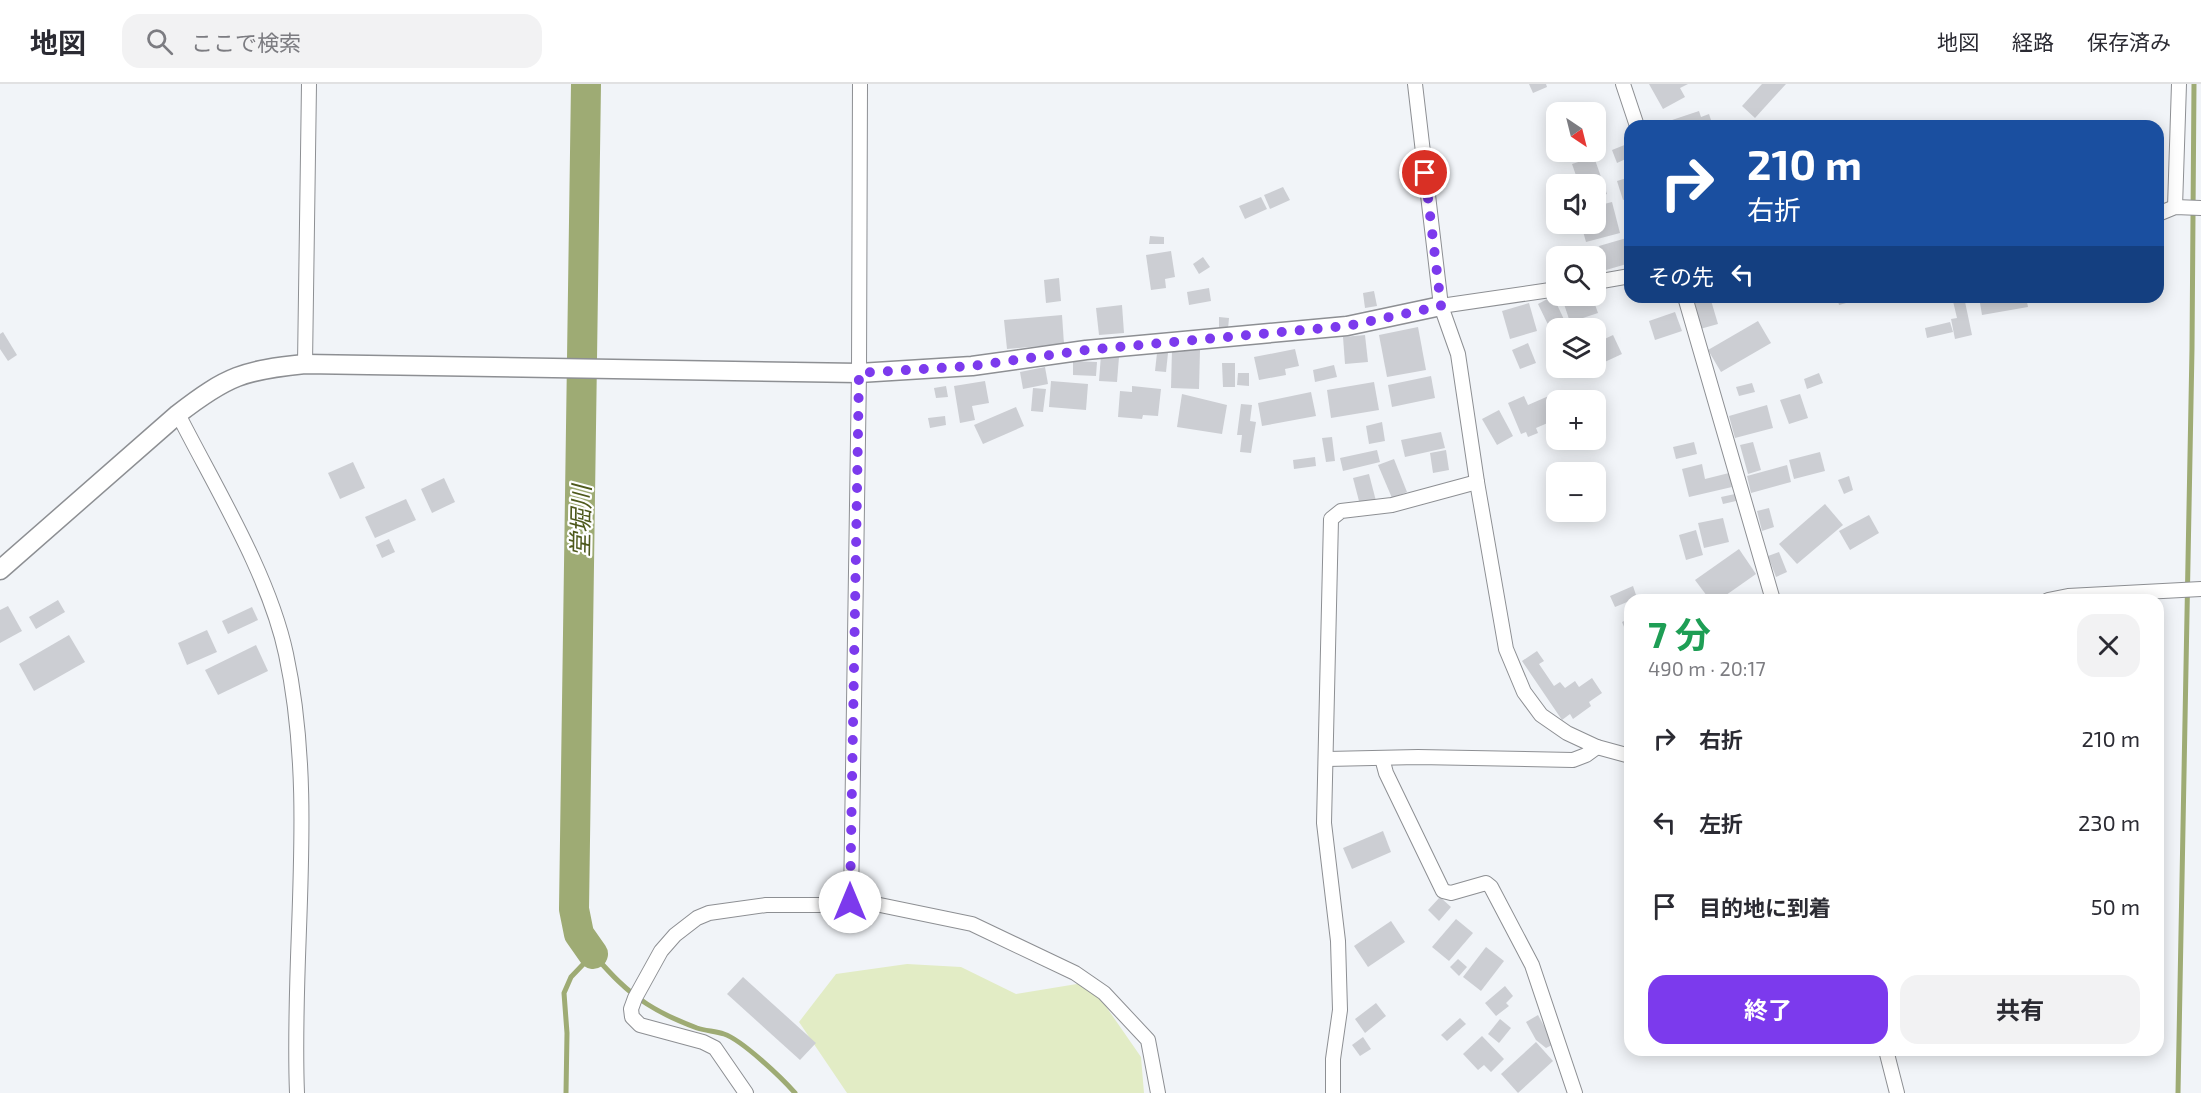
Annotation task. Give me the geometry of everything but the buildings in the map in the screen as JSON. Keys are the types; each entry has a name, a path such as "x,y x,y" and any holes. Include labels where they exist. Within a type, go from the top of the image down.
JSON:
{"street":[{"path":"305,364 309,84"},
{"path":"850,902 859,373 860,84"},
{"path":"1415,84 1441,306 1458,354 1476,482 1506,649 1524,692 1541,715 1567,733 1597,747 1624,754"},
{"path":"1623,84 1635,120"},
{"path":"2164,213 2189,208 2179,84"},
{"path":"1606,280 1624,277"},
{"path":"0,570 178,414 207,392 250,371 305,364 859,373 972,366 1086,350 1347,326 1441,306 1546,291"},
{"path":"1687,303 1771,594"},
{"path":"178,414 253,562 286,652 301,750 297,1093"},
{"path":"1333,1093 1334,1059 1340,1010 1338,941 1324,823 1331,519 1341,510 1392,505 1476,482"},
{"path":"2105,594 2201,589"},
{"path":"1327,759 1573,760 1597,747"},
{"path":"1382,758 1386,773 1443,891 1451,893 1486,883 1491,888 1532,964 1575,1093"},
{"path":"746,1093 715,1048 703,1042 640,1025 632,1017 631,1009 640,989 661,951 675,935 709,913 766,905 825,905 850,902 880,905 972,924 1075,974 1104,993 1148,1040 1158,1093"},
{"path":"1888,1056 1897,1093"}],"green space":[{"path":"907,964 961,967 1016,994 1089,982 1141,1057 1144,1093 847,1093 799,1022 836,974"}],"waterway":[{"name":"堂堀川","path":"586,84 574,909 579,934 593,954"},
{"path":"2178,1093 2192,349 2194,84"},
{"path":"566,1093 567,1033 564,993 571,977 593,954 618,981 639,999 684,1023 732,1038 761,1060 795,1093"}],"route":[{"path":"850,902 859,373 972,366 1086,350 1347,326 1441,306 1425,173"}]}
